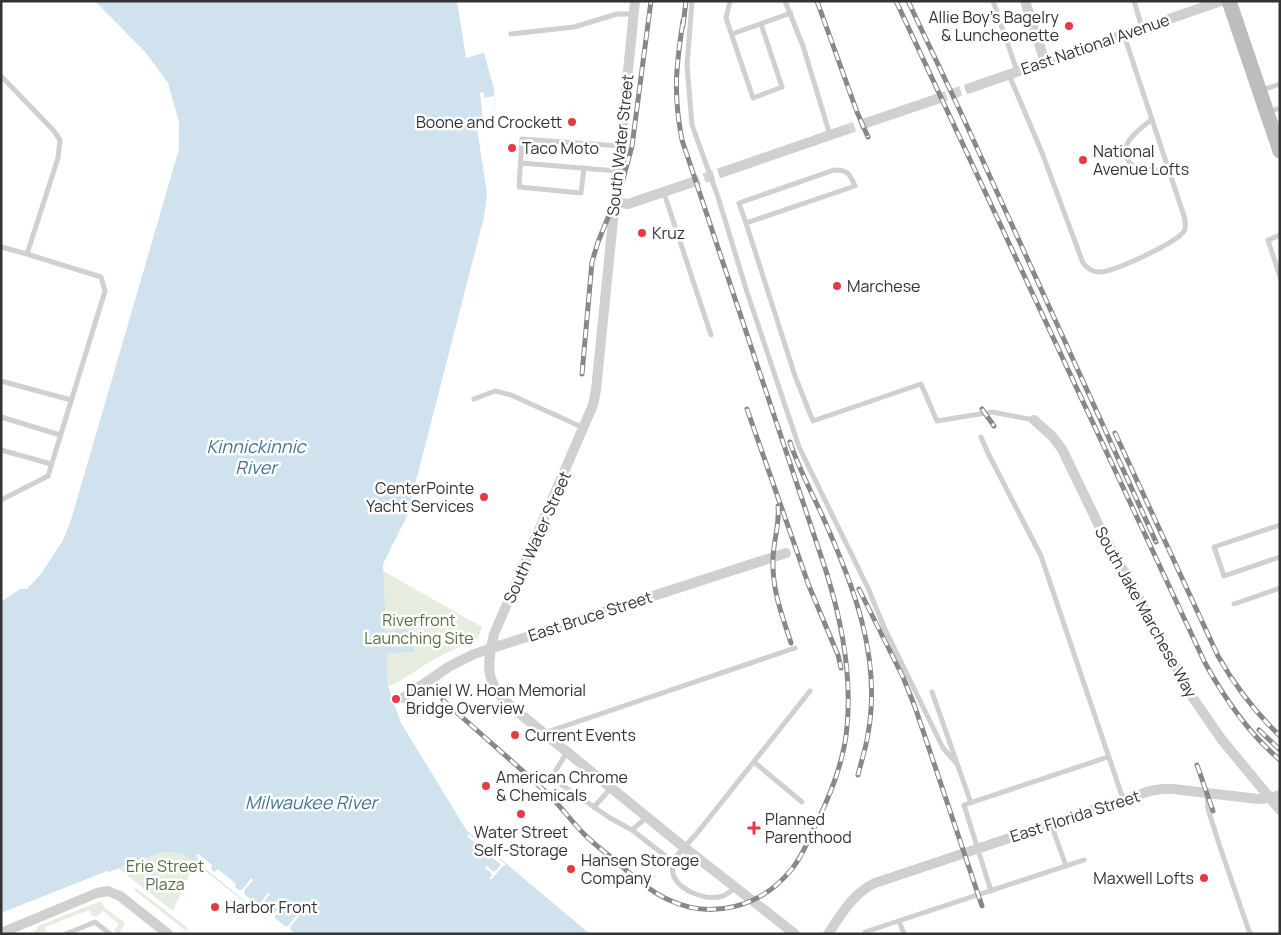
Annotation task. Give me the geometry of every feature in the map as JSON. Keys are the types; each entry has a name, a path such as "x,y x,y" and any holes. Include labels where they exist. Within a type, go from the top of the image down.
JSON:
{"main road":[{"path":"1229,1 1259,91 1273,111 1279,147"}],"street":[{"name":"South Water Street","path":"635,1 593,405 494,634 491,648 490,678 500,697 685,848 795,934"},
{"path":"1025,1 1044,62"},
{"name":"East National Avenue","path":"970,88 1221,1"},
{"path":"866,123 938,99"},
{"path":"723,172 845,130"},
{"path":"614,202 628,204 690,184"},
{"name":"South Jake Marchese Way","path":"1034,420 1052,436 1062,449 1101,530 1193,698 1217,734 1275,797 1280,810"},
{"name":"East Bruce Street","path":"403,698 450,666 491,648 786,553"},
{"name":"East Florida Street","path":"828,934 858,894 875,882 1123,800 1162,789 1244,799 1275,797"},
{"path":"1,933 16,930 97,893 108,891 120,896 168,934"}],"lane":[{"path":"692,1 687,65 692,125 718,197 747,292 799,447 943,748 957,764"},
{"path":"730,1 726,18 753,98 782,87 761,24"},
{"path":"785,1 803,46 830,136"},
{"path":"993,1 1013,73 1082,263 1096,273 1106,272 1122,266 1174,240 1184,231 1186,226 1124,35"},
{"path":"1134,1 1142,28"},
{"path":"732,34 791,13"},
{"path":"511,34 574,27 617,14 633,14"},
{"path":"1,76 54,131 60,140 58,158 27,254"},
{"path":"1259,91 1280,84"},
{"path":"1152,119 1127,142 1125,148 1126,157 1130,164 1137,167 1169,171"},
{"path":"584,168 582,193 519,188 522,139 620,146"},
{"path":"521,163 617,171"},
{"path":"746,223 855,186 850,174 846,171 834,170 739,203 795,376 813,421 922,384 937,422 992,412 1034,420"},
{"path":"664,192 711,336"},
{"path":"1280,235 1268,240 1280,277"},
{"path":"1,247 101,277 105,291 48,476 1,500"},
{"path":"1,381 71,400"},
{"path":"474,399 495,392 510,395 584,428"},
{"path":"1,417 60,435"},
{"path":"981,437 1041,556 1123,800"},
{"path":"1,450 51,464"},
{"path":"1280,524 1214,547 1224,576 1280,556"},
{"path":"1234,604 1280,588"},
{"path":"544,733 795,648"},
{"path":"672,861 685,848 810,691"},
{"path":"932,692 971,803"},
{"path":"567,752 555,772 559,783 610,818 632,830 672,861 673,875 681,886 694,893 709,897 723,896 737,888"},
{"path":"991,891 964,805 1108,757"},
{"path":"754,762 802,802"},
{"path":"594,807 612,788"},
{"path":"1207,794 1208,809 1250,934"},
{"path":"632,830 647,817"},
{"path":"1051,824 1066,866"},
{"path":"865,932 1084,860"},
{"path":"899,921 904,934"},
{"path":"66,934 95,922 110,934"}],"green space":[{"name":"Riverfront Launching Site","path":"383,571 482,627 478,638 436,658 395,684 388,686"},
{"name":"Erie Street Plaza","path":"163,852 184,854 195,861 173,911 119,869"},
{"path":"136,888 188,928 186,931 134,890"},
{"path":"101,901 104,907 125,923 119,934 114,931 119,924 103,911 96,917 92,916 89,910 45,927 47,934 34,934 38,926"}],"water":[{"name":"Kinnickinnic River","path":"95,1 457,1 466,58 484,53 494,89 495,122 476,122 487,194 484,217 407,516 383,564 386,631 413,629 414,652 387,653 388,686 401,723 467,831 590,934 285,934 184,854 163,852 109,872 107,871 1,913 1,602 20,589 27,589 41,574 63,540 71,520 179,149 179,122 168,83 146,53"}],"pier":[{"path":"484,92 484,98 494,96 495,122 487,122 486,118 483,119 480,93"},
{"path":"469,834 506,865 491,880 489,878 492,876 491,873 485,868 487,866 495,871 500,864 467,836"},
{"path":"198,854 212,865 211,869 214,872 218,869 236,884 235,887 239,890 242,890 251,878 253,880 244,891 245,895 257,904 269,892 270,894 261,905 261,909 267,915 268,913 273,914 283,903 275,918 285,926 288,926 297,915 299,916 290,928 294,934 285,934 203,867 198,866 199,864 204,865 196,856"}],"tunnel":[{"path":"937,99 970,88"},
{"path":"845,130 866,123"},
{"path":"690,183 723,172"}],"railway":[{"path":"582,374 592,262 622,183 632,146 651,1"},
{"path":"683,26 686,1"},
{"path":"817,1 857,112 868,137"},
{"path":"896,1 1205,663 1247,727 1280,760"},
{"path":"908,1 962,115 1156,542"},
{"path":"443,700 550,796 597,846 648,888 669,900 685,906 702,909 719,909 735,906 751,901 779,883 802,854 836,777 843,752 848,707 847,668 837,609 682,140 677,108 676,80 683,21"},
{"path":"747,409 809,586 838,655 841,668"},
{"path":"982,409 994,426"},
{"path":"1115,433 1218,656 1246,698 1280,736"},
{"path":"790,442 854,594 868,649 871,705 867,739 858,775"},
{"path":"778,506 773,553 774,582 778,602 791,643"},
{"path":"859,589 903,677 915,707 982,906"},
{"path":"1259,730 1280,750"},
{"path":"1197,765 1213,811"}],"place":[{"name":"Allie Boy's Bagelry & Luncheonette","path":"1069,26"},
{"name":"Boone and Crockett","path":"572,122"},
{"name":"Taco Moto","path":"512,148"},
{"name":"National Avenue Lofts","path":"1083,160"},
{"name":"Kruz","path":"642,233"},
{"name":"Marchese","path":"837,286"},
{"name":"CenterPointe Yacht Services","path":"484,497"},
{"name":"Daniel W. Hoan Memorial Bridge Overview","path":"396,699"},
{"name":"Current Events","path":"515,735"},
{"name":"American Chrome & Chemicals","path":"486,786"},
{"name":"Water Street Self-Storage","path":"521,814"},
{"name":"Planned Parenthood","path":"754,828"},
{"name":"Hansen Storage Company","path":"571,869"},
{"name":"Maxwell Lofts","path":"1204,878"},
{"name":"Harbor Front","path":"215,907"}],"water label":[{"name":"Milwaukee River","path":"311,803"}]}
